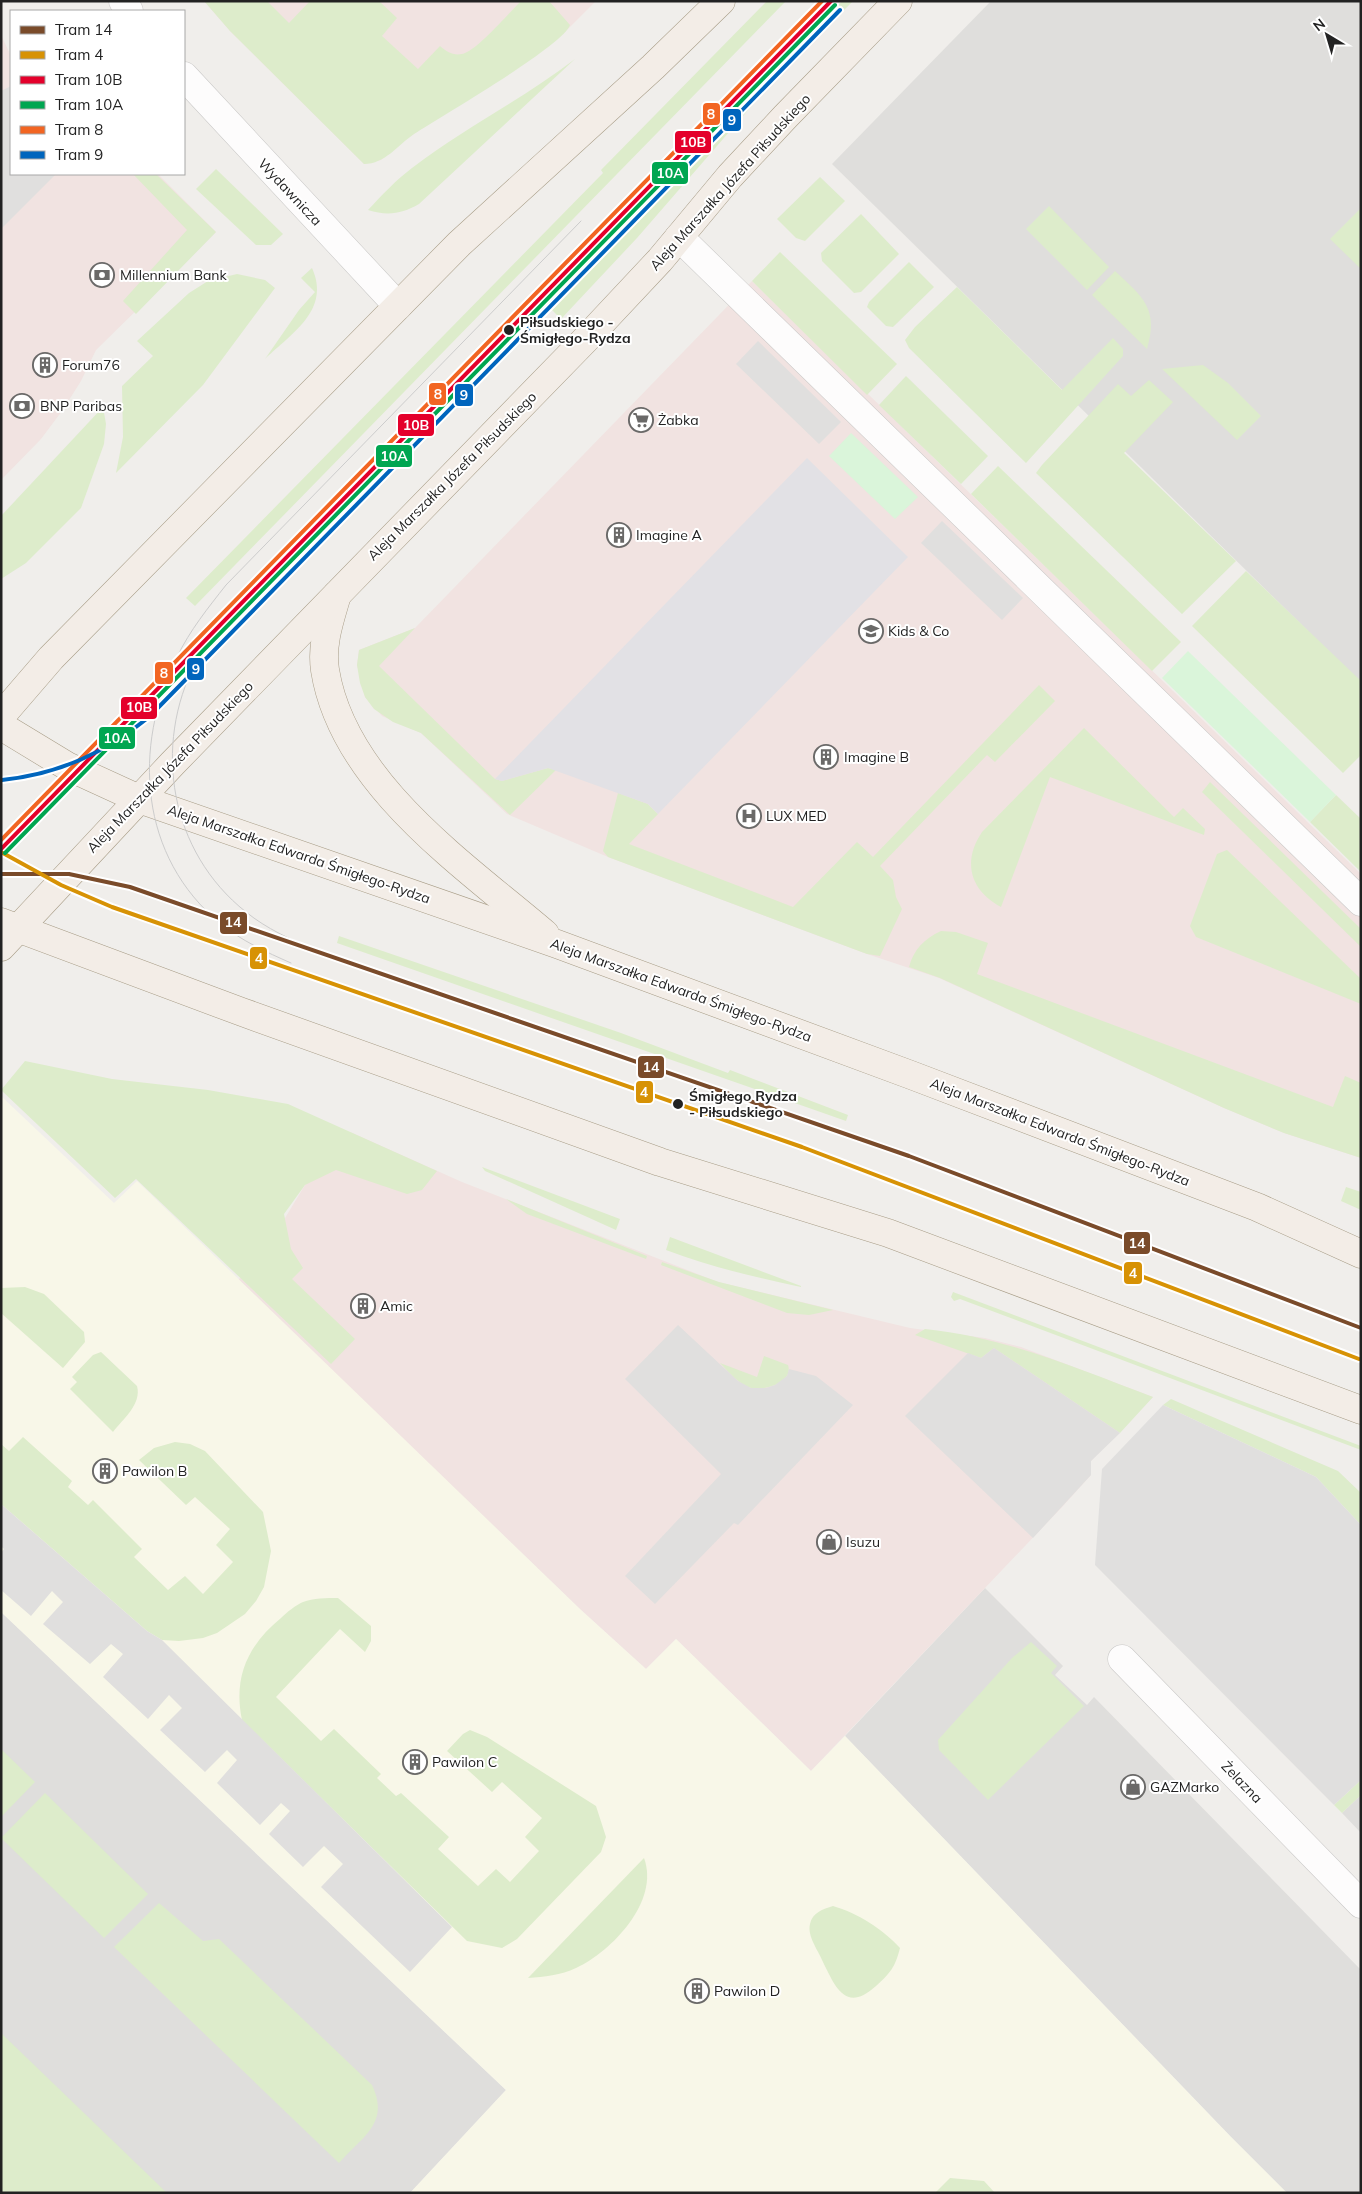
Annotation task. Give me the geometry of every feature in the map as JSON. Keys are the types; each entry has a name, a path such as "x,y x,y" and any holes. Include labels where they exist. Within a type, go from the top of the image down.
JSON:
{"main road":[{"path":"1,716 51,658 459,244 721,1"},
{"name":"Aleja Marszałka Józefa Piłsudskiego","path":"7,933 585,340 679,237 730,176 784,117 898,1"},
{"path":"339,591 329,621 324,648 325,668 339,715 356,749 382,786 425,831 557,944"},
{"name":"Aleja Marszałka Edwarda Śmigłego-Rydza","path":"1,726 67,766 139,799 557,944 1010,1112 1256,1207 1361,1254"},
{"path":"7,933 242,1012 660,1162 888,1233 1361,1410"}],"street":[{"name":"Wydawnicza","path":"185,77 398,306"},
{"path":"679,237 1361,902"},
{"name":"Żelazna","path":"1122,1660 1361,1904"}],"shaded area":[{"path":"204,1 596,1 563,34 533,57 406,139 381,160 364,164 230,31"},
{"path":"991,1 1361,1 1361,683 832,164"},
{"path":"1,35 10,54 10,175 159,175 216,232 96,350 81,381 62,411 41,439 1,480"},
{"path":"10,86 10,175 55,175 1,229 1,91"},
{"path":"752,281 1361,874 1361,1158 1284,1133 1224,1108 939,978 867,954 608,857 507,814 421,733 382,716 365,697 357,665 359,650 415,628"},
{"path":"758,341 841,422 819,444 736,364"},
{"path":"807,458 908,557 658,814 648,804 548,768 502,781 495,779"},
{"path":"942,521 1023,598 1002,620 921,543"},
{"path":"1,1096 114,1203 137,1181 581,1610 646,1669 676,1639 811,1771 845,1736 1287,2193 410,2193 506,2090 1,1612"},
{"path":"350,1132 462,1182 718,1282 910,1328 985,1338 1021,1347 1153,1397 1091,1461 1091,1475 1063,1506 811,1771 676,1639 646,1669 581,1610 238,1280 262,1256 305,1185"},
{"path":"678,1325 738,1381 751,1388 766,1388 775,1385 787,1376 789,1369 816,1376 853,1405 738,1525 734,1523 655,1604 625,1576 721,1474 625,1379"},
{"path":"994,1348 1120,1433 1091,1461 1091,1475 1033,1538 905,1416 968,1353 981,1358"},
{"path":"1163,1405 1316,1477 1361,1525 1361,1780 1334,1805 1095,1565 1102,1469"},
{"path":"1,1504 147,1631 162,1640 452,1927 410,1972 321,1887 343,1864 324,1846 303,1867 269,1834 290,1811 281,1803 260,1825 217,1783 237,1760 227,1750 205,1772 160,1730 182,1708 169,1695 148,1719 103,1677 123,1654 111,1644 90,1664 43,1624 63,1602 52,1591 31,1616 1,1590 1,1553 4,1549 1,1546"},
{"path":"985,1588 1063,1666 1055,1675 1087,1705 1094,1697 1361,1970 1361,2193 1287,2193 845,1736"},
{"path":"1,1612 506,2090 410,2193 1,2193"},
{"path":"1361,1795 1361,1833 1342,1813"}],"green space":[{"path":"204,1 267,1 289,23 310,1 379,1 397,18 382,36 418,69 440,46 448,52 455,54 471,50 486,38 521,1 549,1 570,25 562,35 524,64 414,134 385,157 372,163 364,164 230,31"},
{"path":"767,1 786,1 195,606 186,598 603,173 601,170"},
{"path":"842,1 853,1 763,93 637,238 561,319 546,304"},
{"path":"575,59 419,204 407,210 394,213 368,210 400,178 432,153 555,74"},
{"path":"216,169 283,234 271,245 256,245 196,189"},
{"path":"134,175 157,175 216,232 136,314 123,301 187,230"},
{"path":"820,177 845,201 805,241 796,238 777,219"},
{"path":"1049,206 1109,267 1087,290 1026,229"},
{"path":"1361,208 1361,269 1330,239"},
{"path":"861,214 899,254 861,292 854,293 822,261 821,253"},
{"path":"780,252 897,364 867,395 752,281"},
{"path":"909,262 934,287 893,327 886,326 867,307 869,302"},
{"path":"312,268 317,283 313,308 297,330 265,359 299,310 315,292 301,278"},
{"path":"1115,271 1141,297 1150,314 1151,324 1147,349 1092,295"},
{"path":"237,274 265,280 275,288 203,385 116,473 123,437 122,386 153,356 137,341 189,293 208,281"},
{"path":"957,287 1062,390 1113,338 1123,349 1123,356 1026,463 909,348 905,340 915,327"},
{"path":"1203,365 1228,383 1261,416 1237,440 1162,369"},
{"path":"906,376 988,456 961,484 879,405"},
{"path":"1149,380 1173,402 1124,453 1236,561 1182,614 1036,473 1118,384 1131,396"},
{"path":"103,407 106,424 104,444 81,508 26,563 1,579 1,516"},
{"path":"851,433 918,497 895,519 829,456"},
{"path":"998,466 1181,642 1152,671 971,494"},
{"path":"1246,571 1361,681 1361,755 1343,773 1192,626"},
{"path":"415,628 379,666 495,779 502,781 548,768 556,770 510,815 421,733 393,722 374,709 365,697 357,665 359,650"},
{"path":"1188,651 1336,795 1310,822 1162,678"},
{"path":"1039,685 1055,701 995,762 987,755 880,866 893,880 896,897 902,909 880,956 867,954 608,857 603,851 618,793 648,804 658,814 629,844 793,907 857,842 873,857"},
{"path":"1084,728 1174,817 1183,808 1205,829 1204,835 1050,777 1001,907 982,892 972,874 972,854 976,843 982,832"},
{"path":"1210,782 1361,929 1361,947 1202,792"},
{"path":"1336,795 1361,819 1361,872 1310,822"},
{"path":"1227,850 1361,979 1361,1004 1196,937 1190,926 1217,854"},
{"path":"941,931 956,932 988,943 977,974 1333,1107 1345,1076 1361,1083 1361,1158 1284,1133 1224,1108 940,978 909,967 921,945"},
{"path":"339,936 621,1033 728,1073 730,1070 848,1115 846,1121 337,943"},
{"path":"25,1061 112,1079 208,1090 288,1104 437,1171 422,1190 407,1194 336,1170 305,1185 284,1214 291,1249 303,1268 292,1279 355,1339 331,1364 136,1179 115,1198 1,1090"},
{"path":"482,1167 620,1219 616,1230 485,1171"},
{"path":"1346,1187 1361,1192 1361,1210 1341,1201"},
{"path":"506,1199 647,1256 646,1259 527,1214"},
{"path":"670,1237 801,1287 716,1267 666,1250"},
{"path":"662,1262 719,1282 833,1310 809,1315 787,1313 661,1265"},
{"path":"25,1287 44,1294 84,1332 85,1342 63,1368 1,1313 1,1288"},
{"path":"953,1292 1361,1446 1361,1450 960,1299 954,1301 951,1297"},
{"path":"925,1329 956,1333 1014,1347 1069,1365 1153,1397 1120,1433 994,1348 981,1358 915,1335"},
{"path":"101,1352 137,1386 138,1393 134,1405 113,1432 70,1389 77,1382 72,1377 93,1355"},
{"path":"764,1356 788,1365 789,1371 786,1377 770,1387 756,1389 742,1384 720,1363 757,1377"},
{"path":"1171,1399 1338,1471 1361,1493 1361,1525 1316,1477 1163,1405"},
{"path":"23,1437 72,1481 68,1487 88,1505 93,1500 142,1549 134,1557 168,1590 185,1576 203,1594 233,1562 216,1545 230,1529 195,1497 186,1505 139,1460 154,1448 175,1442 190,1444 205,1451 263,1512 271,1551 264,1587 256,1601 245,1614 217,1633 203,1638 179,1641 162,1640 147,1631 1,1504 1,1444 9,1451"},
{"path":"338,1598 371,1626 371,1641 365,1652 340,1629 276,1697 321,1741 334,1729 381,1774 377,1778 396,1796 401,1793 449,1837 438,1849 478,1886 496,1869 510,1882 539,1851 525,1837 542,1818 502,1782 492,1792 447,1751 463,1734 470,1730 487,1737 596,1806 606,1837 601,1852 517,1939 502,1948 467,1941 242,1720 240,1690 242,1676 246,1663 260,1639 269,1628 300,1603 316,1599"},
{"path":"1031,1642 1057,1666 1051,1673 1084,1706 988,1800 939,1750 938,1740 1012,1658"},
{"path":"1,1749 35,1782 1,1817"},
{"path":"1361,1780 1361,1795 1342,1813 1334,1805"},
{"path":"45,1793 148,1894 104,1938 1,1838"},
{"path":"644,1858 647,1874 645,1891 630,1923 618,1937 604,1950 576,1968 552,1975 528,1978"},
{"path":"159,1903 203,1941 219,1939 372,2085 377,2098 378,2109 376,2119 365,2136 339,2163 114,1947"},
{"path":"833,1906 869,1923 886,1934 900,1948 896,1961 888,1974 865,1994 856,1997 849,1997 837,1987 811,1938 809,1929 813,1917 822,1910"},
{"path":"1,2033 167,2193 1,2193"},
{"path":"950,2178 984,2181 995,2193 935,2193"}],"tram line":[{"name":"8","path":"1,840 822,1"},
{"name":"10B","path":"1,849 831,1"},
{"name":"10A","path":"5,853 835,5"},
{"name":"9","path":"2,780 43,773 80,760 115,741 149,717 840,10"},
{"path":"291,963 246,941 221,924 194,897 173,867 159,834 151,799 150,763 153,727 163,692 177,657 188,638 226,585 581,221"},
{"path":"227,619 199,656 182,694 175,728 172,762 176,796 185,829 200,859 220,887 246,912 270,929 315,950 773,1109"},
{"name":"4","path":"1,852 61,885 112,907 802,1147 1359,1359"},
{"name":"14","path":"1,874 69,874 130,887 909,1156 1361,1328"}],"place":[{"name":"Millennium Bank","path":"102,275"},
{"name":"Piłsudskiego - Śmigłego-Rydza","path":"509,330"},
{"name":"Forum76","path":"45,365"},
{"name":"BNP Paribas","path":"22,406"},
{"name":"Żabka","path":"641,420"},
{"name":"Imagine A","path":"619,535"},
{"name":"Kids & Co","path":"871,631"},
{"name":"Imagine B","path":"826,757"},
{"name":"LUX MED","path":"749,816"},
{"name":"Śmigłego Rydza - Piłsudskiego","path":"678,1104"},
{"name":"Amic","path":"363,1306"},
{"name":"Pawilon B","path":"105,1471"},
{"name":"Isuzu","path":"829,1542"},
{"name":"Pawilon C","path":"415,1762"},
{"name":"GAZMarko","path":"1133,1787"},
{"name":"Pawilon D","path":"697,1991"}]}
